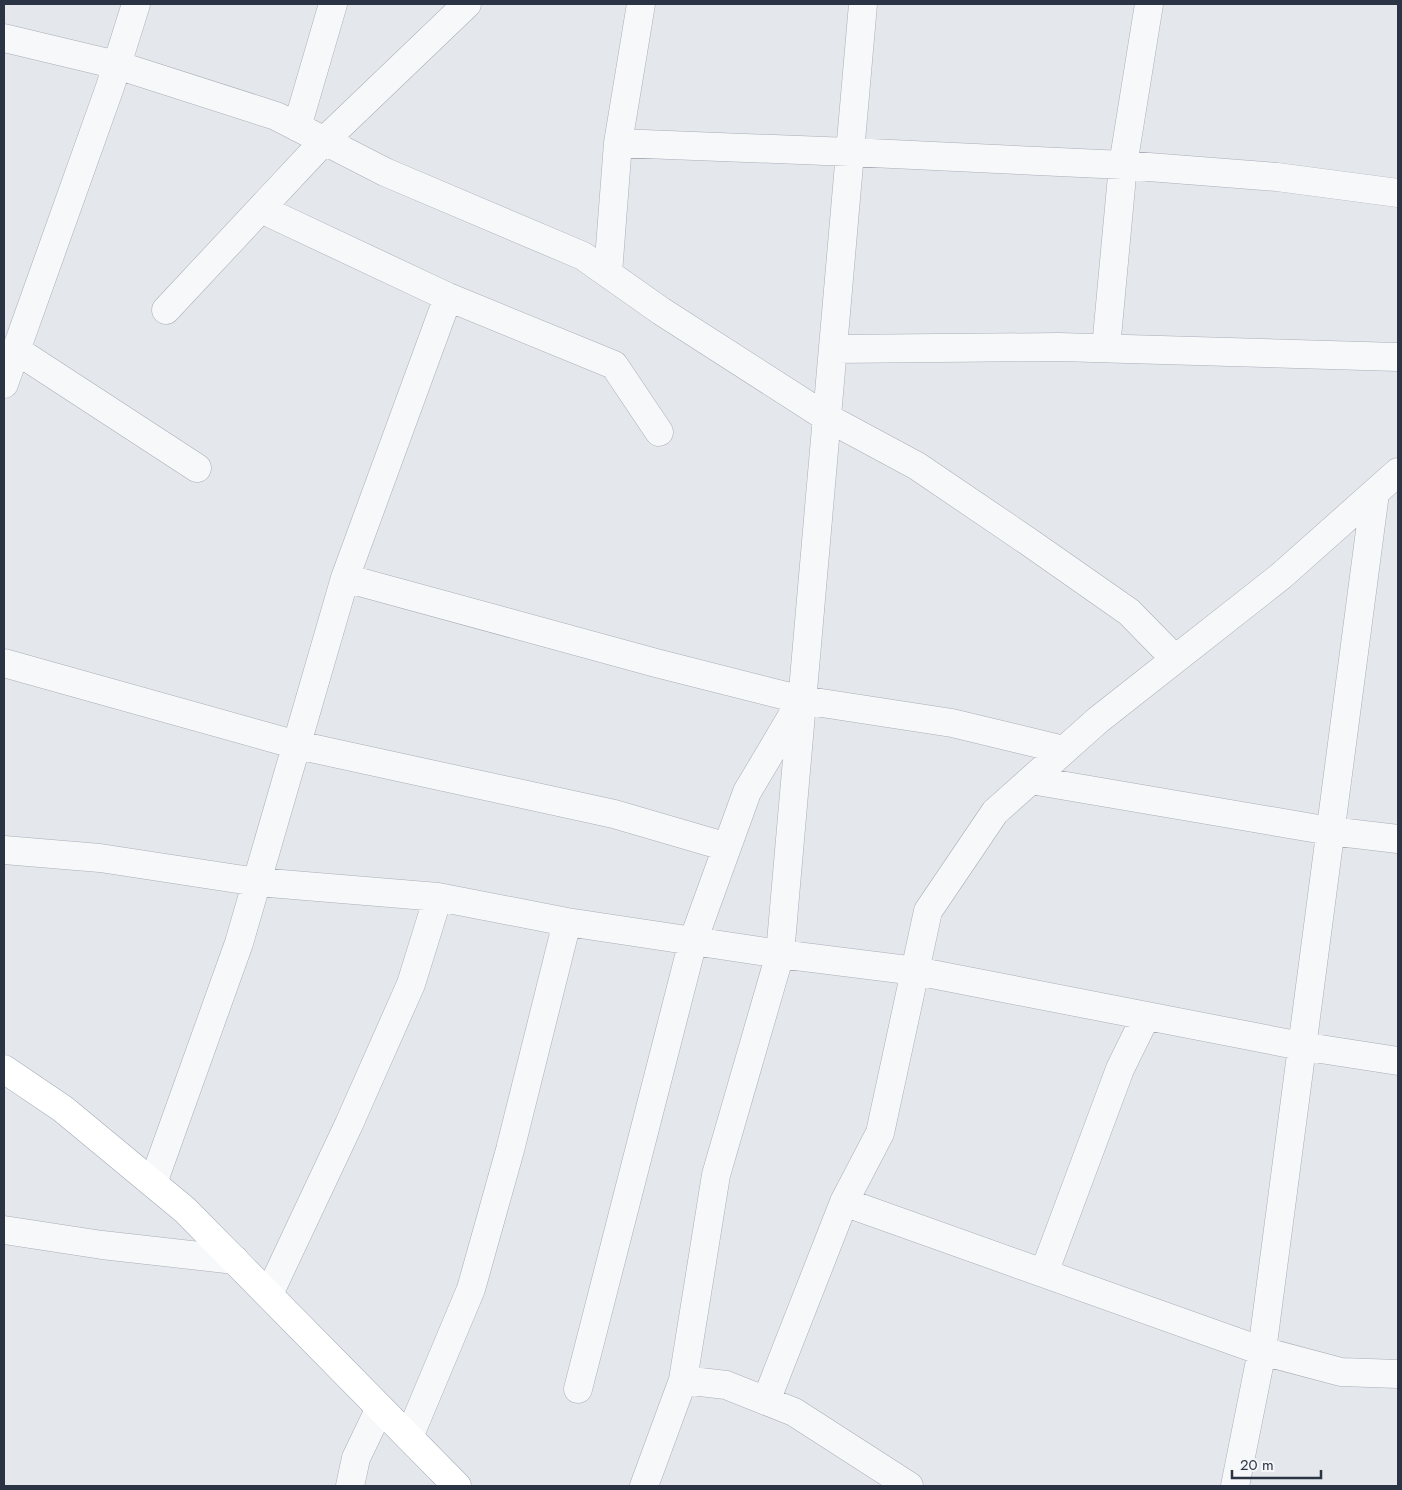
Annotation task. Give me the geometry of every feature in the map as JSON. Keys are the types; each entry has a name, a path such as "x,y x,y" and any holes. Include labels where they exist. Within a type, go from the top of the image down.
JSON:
{"main road":[{"path":"4,1069 63,1109 185,1210 457,1486"}],"street":[{"path":"4,384 110,87 136,4"},
{"path":"297,127 333,4"},
{"path":"166,310 324,141 467,4"},
{"path":"608,274 618,143 641,4"},
{"path":"644,1486 683,1380 716,1175 780,954 863,4"},
{"path":"1106,348 1123,165 1149,4"},
{"path":"4,38 116,65 276,116 385,172 583,256 661,311 826,417 917,466 1029,542 1129,612 1175,659"},
{"path":"618,143 1123,165 1276,177 1398,194"},
{"path":"261,208 448,297 614,365 659,432"},
{"path":"153,1183 239,943 345,578 448,297"},
{"path":"832,349 1050,347 1398,357"},
{"path":"16,350 197,468"},
{"path":"766,1401 844,1202 880,1133 928,911 995,812 1098,720 1281,576 1398,472"},
{"path":"1236,1486 1262,1351 1375,493"},
{"path":"345,578 656,663 802,700 952,723 1064,750"},
{"path":"4,663 297,745 614,814 727,848"},
{"path":"578,1389 693,941 747,792 802,700"},
{"path":"1030,780 1330,831 1398,839"},
{"path":"4,850 100,858 257,882 438,897 567,922 780,954 916,971 1302,1046 1398,1061"},
{"path":"269,1294 349,1124 411,984 438,897"},
{"path":"409,1437 471,1288 510,1150 567,922"},
{"path":"1044,1273 1120,1069 1146,1016"},
{"path":"844,1202 1262,1351 1340,1372 1398,1374"},
{"path":"4,1230 102,1245 235,1260"},
{"path":"683,1380 726,1385 794,1412 908,1486"},
{"path":"350,1486 356,1458 380,1408"}]}
